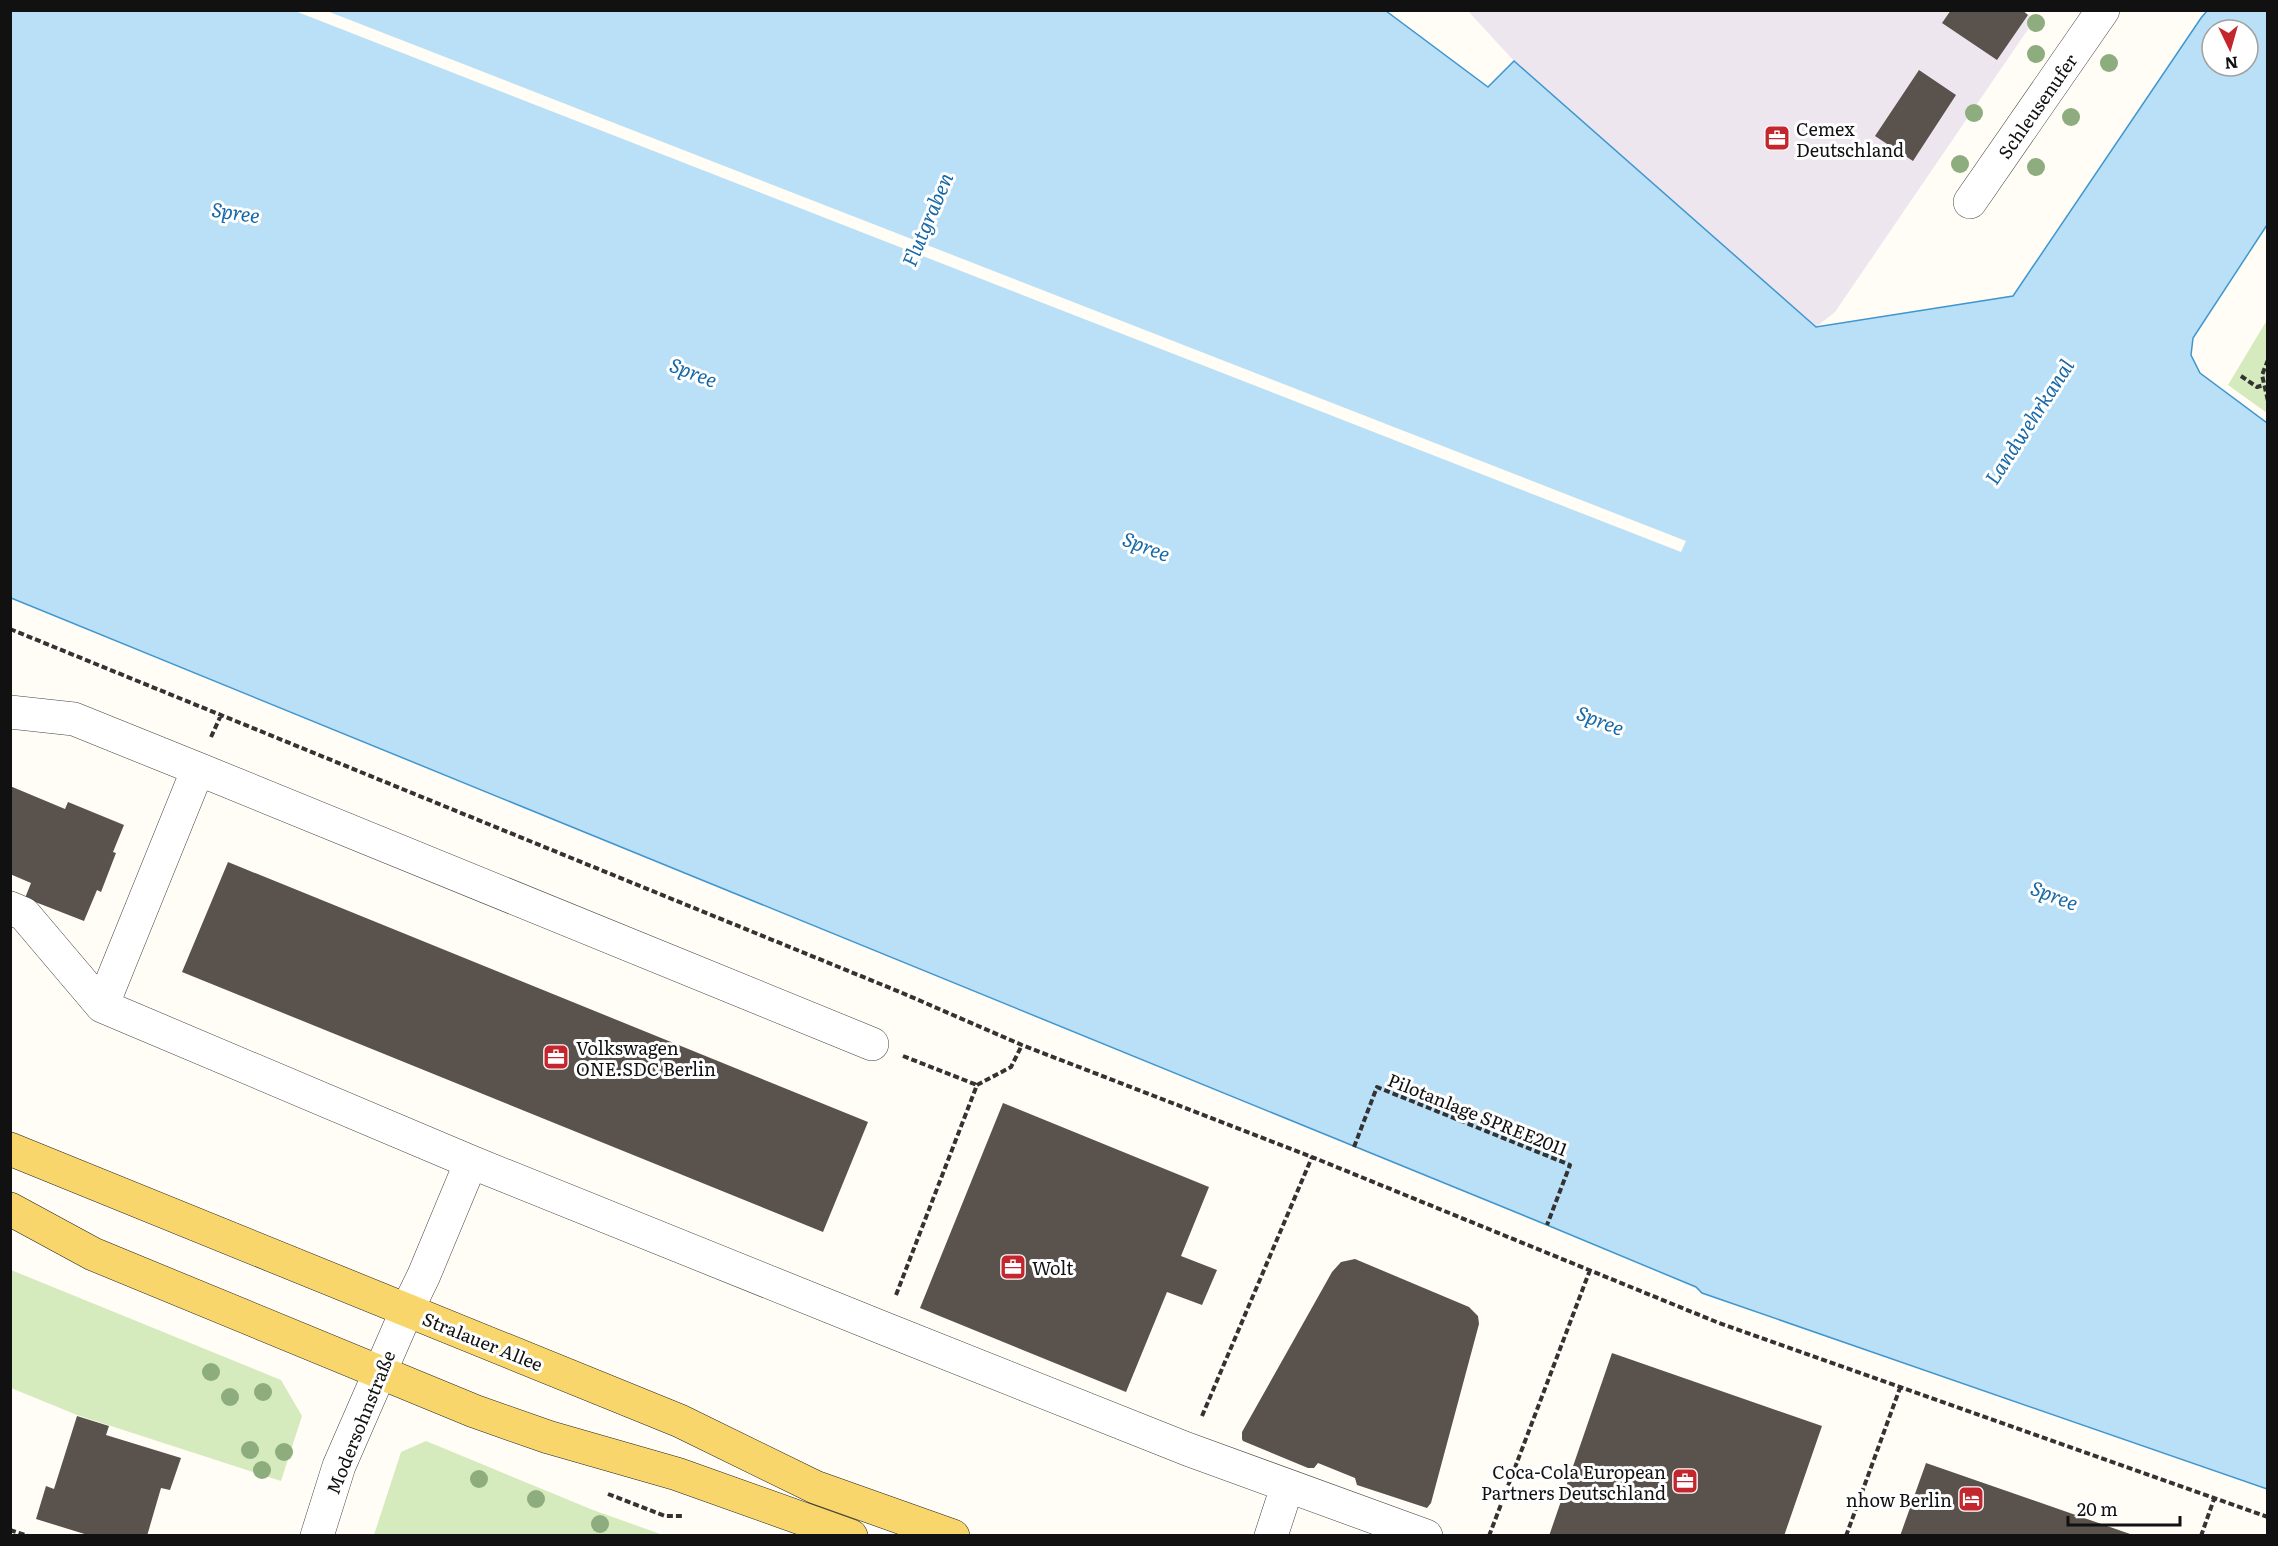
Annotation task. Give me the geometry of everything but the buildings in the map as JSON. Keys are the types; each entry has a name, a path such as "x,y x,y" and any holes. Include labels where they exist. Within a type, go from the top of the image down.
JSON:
{"main road":[{"name":"Stralauer Allee","path":"10,1149 680,1421 815,1487 953,1536"},
{"path":"10,1209 93,1254 474,1411 548,1437 677,1474 851,1536"}],"street":[{"name":"Schleusenufer","path":"1970,202 2103,10"},
{"path":"10,712 74,719 872,1044"},
{"path":"102,1006 198,769"},
{"path":"10,908 24,914 102,1006 471,1162 883,1328 1187,1449 1426,1536"},
{"name":"Modersohnstraße","path":"317,1536 339,1466 406,1310 424,1275 471,1162"},
{"path":"1271,1536 1287,1487"}],"path":[{"path":"2268,360 2262,375 2268,401"},
{"path":"2241,376 2257,387 2264,385"},
{"path":"10,628 878,983 1022,1045 1312,1157 1719,1323 2268,1517"},
{"path":"872,1044 978,1085"},
{"path":"883,1328 978,1085 1011,1067 1022,1045"},
{"name":"Pilotanlage SPREE2011","path":"1354,1147 1377,1087 1570,1165 1547,1225"},
{"path":"1187,1449 1312,1157"},
{"path":"1489,1536 1590,1270"},
{"path":"1846,1536 1900,1388"},
{"path":"2201,1536 2214,1499"},
{"path":"10,1530 28,1536"}],"shaded area":[{"name":"Cemex Deutschland","path":"2022,10 2035,19 1835,312 1816,327 1514,61 1468,11"}],"green space":[{"path":"2267,320 2268,325 2267,413 2228,385"},
{"path":"11,1270 281,1380 302,1416 281,1481 77,1415 11,1388"},
{"path":"426,1441 593,1510 663,1535 374,1535 401,1452"}],"water":[{"path":"10,11 1386,11 1488,87 1514,61 1816,327 2013,296 2200,19 2200,78 2260,78 2260,18 2201,18 2207,11 2267,11 2267,225 2193,338 2191,355 2200,373 2267,423 2267,1489 1702,1293 1696,1287 11,598"}],"pier":[{"path":"295,11 327,11 1686,541 1681,552"}],"place":[{"name":"Cemex Deutschland","path":"1777,138"},
{"name":"Volkswagen ONE.SDC Berlin","path":"556,1057"},
{"name":"Wolt","path":"1013,1267"},
{"name":"Coca-Cola European Partners Deutschland","path":"1685,1481"},
{"name":"nhow Berlin","path":"1971,1499"}],"water label":[{"name":"Spree","path":"236,211"},
{"name":"Flutgraben","path":"926,219"},
{"name":"Spree","path":"694,371"},
{"name":"Landwehrkanal","path":"2028,421"},
{"name":"Spree","path":"1147,545"},
{"name":"Spree","path":"1601,719"},
{"name":"Spree","path":"2055,894"}]}
